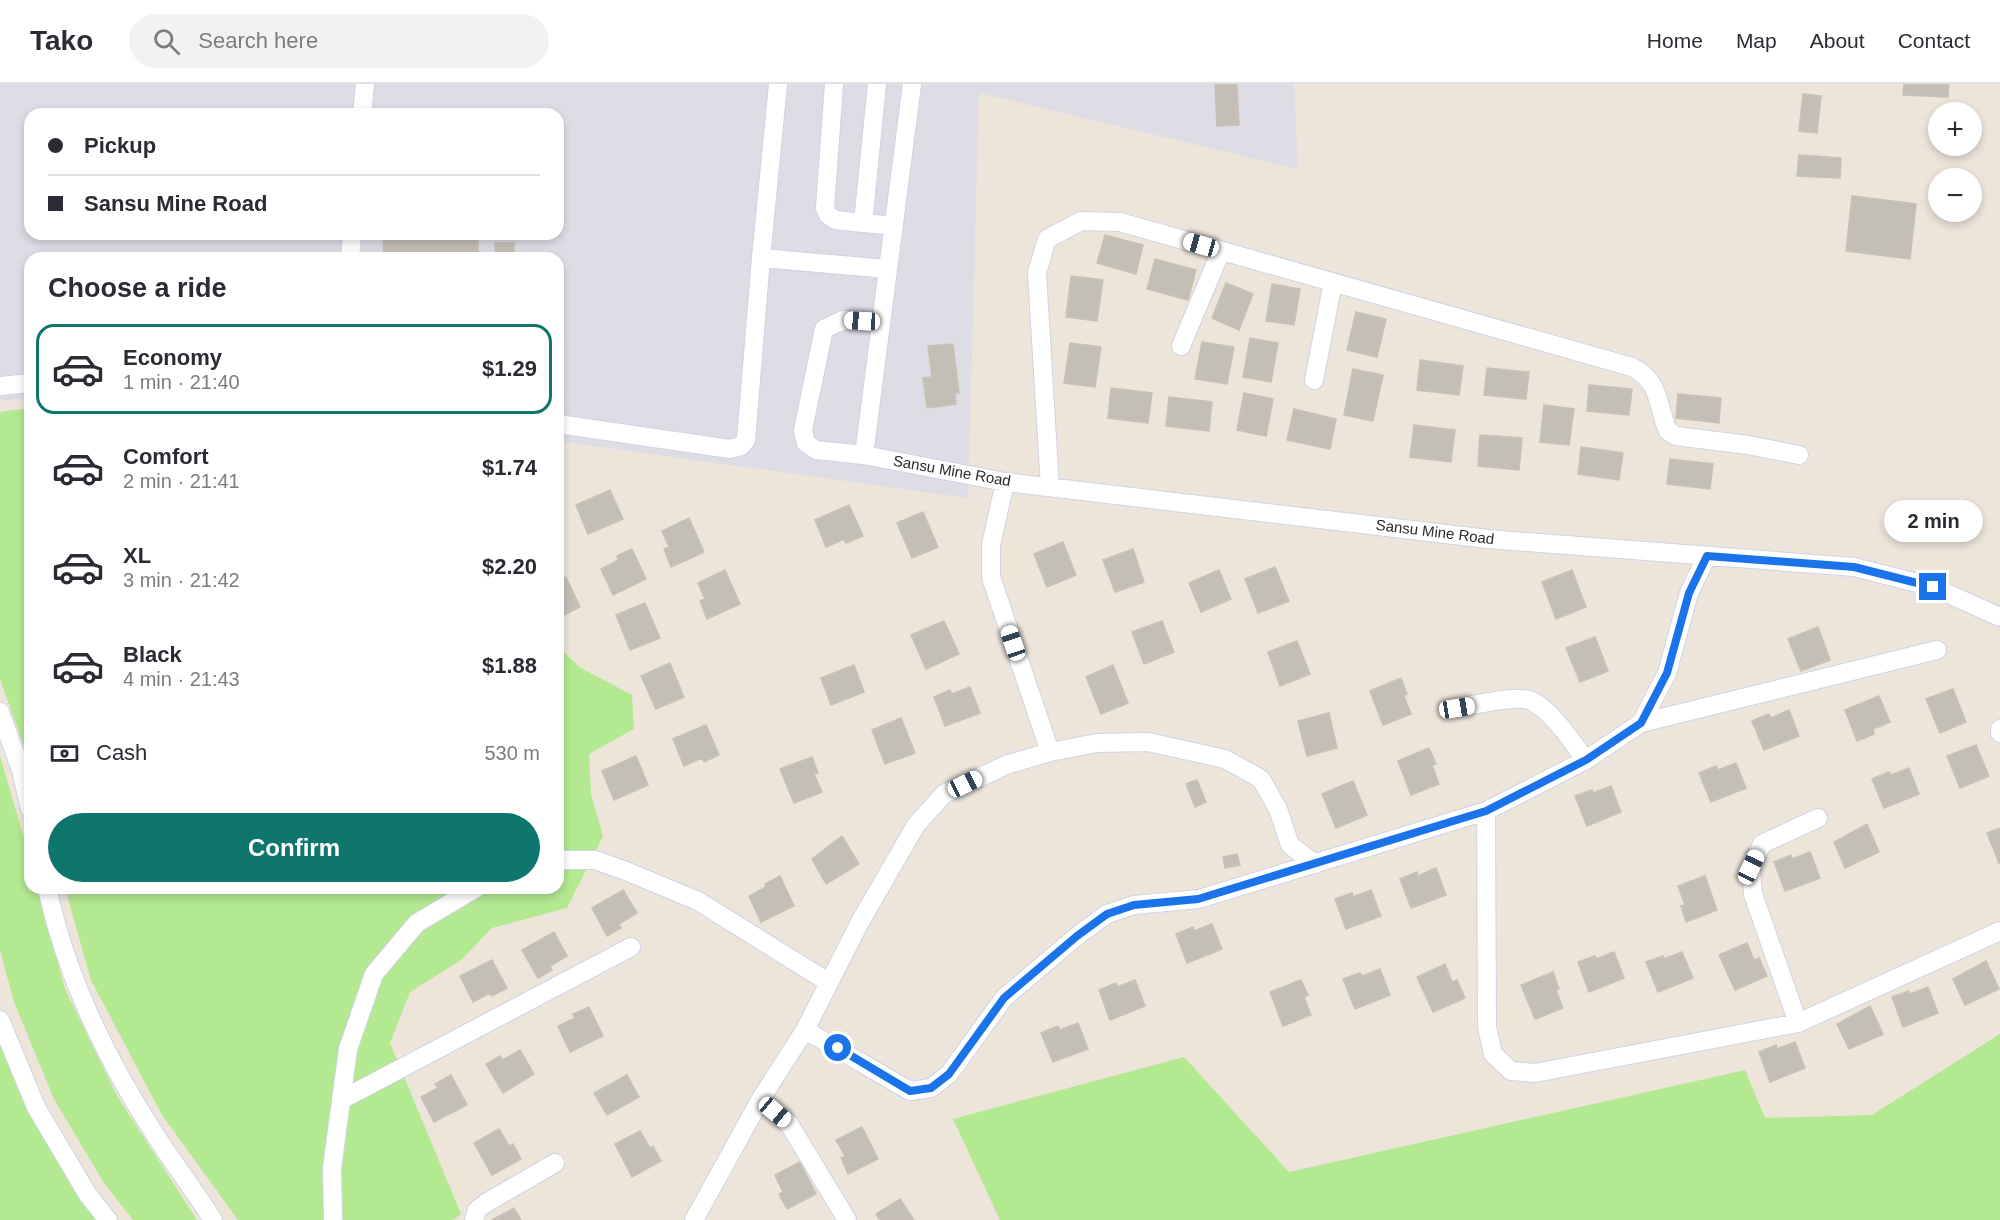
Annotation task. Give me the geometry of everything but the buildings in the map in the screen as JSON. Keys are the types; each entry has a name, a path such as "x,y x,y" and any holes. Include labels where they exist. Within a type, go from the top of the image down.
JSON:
{"street":[{"path":"363,108 365,84"},
{"path":"564,425 730,449 741,446 746,440 778,84"},
{"path":"834,84 825,208 828,215 835,219 894,226"},
{"path":"862,222 877,84"},
{"path":"864,455 912,84"},
{"path":"1050,487 1037,273 1047,239 1081,221 1120,222 1632,367 1644,374 1654,385 1668,431 1676,436 1748,445 1799,455"},
{"path":"1181,346 1221,251"},
{"path":"761,258 887,269"},
{"path":"1314,380 1333,282"},
{"name":"Sansu Mine Road","path":"881,322 843,320 824,329 803,430 806,442 816,450 864,455 1005,482 1488,539 1854,567 1933,587 2000,617"},
{"path":"0,386 24,384"},
{"path":"1005,482 990,545 991,577 1050,752"},
{"path":"1641,723 1667,673 1689,593 1707,556"},
{"path":"805,1030 910,1091 931,1088 949,1074 1004,998 1077,936 1107,914 1134,905 1198,899 1486,811 1586,760 1641,723 1937,650"},
{"path":"1457,708 1512,699 1530,700 1548,714 1586,760"},
{"path":"0,712 24,783"},
{"path":"694,1220 760,1100 805,1030 828,982 916,825 944,794 1006,765 1050,752 1097,743 1148,742 1225,759 1261,780 1278,809 1290,845 1315,864"},
{"path":"1486,811 1487,1027 1493,1054 1511,1071 1535,1073 1798,1023 2000,931"},
{"path":"1798,1023 1753,894 1751,867 1762,844 1818,818"},
{"path":"564,860 595,860 698,901 828,982"},
{"path":"49,894 77,988 112,1059 153,1132 213,1220"},
{"path":"333,1220 332,1168 348,1049 374,974 417,923 467,894"},
{"path":"341,1100 631,947"},
{"path":"0,1020 36,1107 88,1195 108,1220"},
{"path":"760,1100 789,1124 847,1220"},
{"path":"474,1220 477,1210 486,1203 555,1163"}],"shaded area":[{"path":"0,84 1294,84 1298,169 979,93 968,498 564,442 564,252 24,252 24,399 0,401"}],"green space":[{"path":"24,409 24,746 0,679 0,412"},
{"path":"564,652 579,667 632,695 634,729 589,754 591,794 603,836 567,908 492,928 461,960 410,992 390,1043 461,1214 453,1220 238,1220 162,1115 91,980 67,894 564,894"},
{"path":"0,756 24,838 24,894 40,894 65,989 117,1096 197,1220 133,1220 104,1183 54,1099 14,1002 0,950"},
{"path":"2000,1034 2000,1220 1000,1220 953,1119 1184,1057 1289,1172 1745,1070 1765,1118 1872,1115"},
{"path":"0,1044 28,1111 81,1200 97,1220 0,1220"}],"route":[{"path":"838,1048 910,1091 931,1088 949,1074 1004,998 1077,936 1107,914 1134,905 1198,899 1486,811 1586,760 1641,723 1667,673 1689,593 1707,556 1854,567 1933,587"}]}
